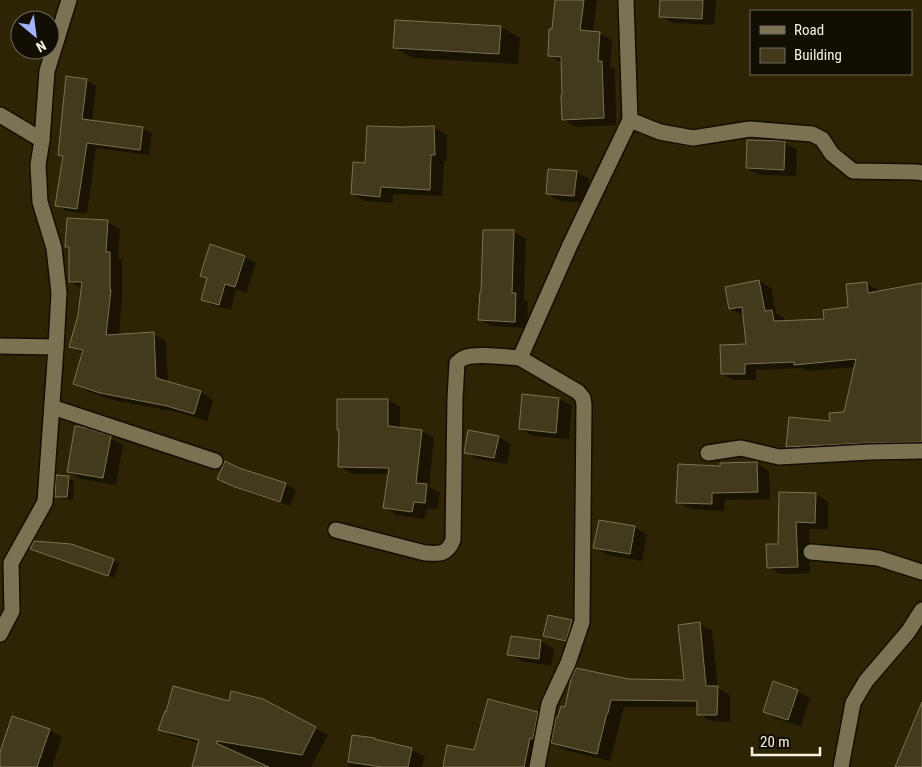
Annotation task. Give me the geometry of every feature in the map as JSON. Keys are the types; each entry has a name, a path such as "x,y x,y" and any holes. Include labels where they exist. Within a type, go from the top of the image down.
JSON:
{"street":[{"path":"0,634 12,611 6,562 45,502 59,293 54,248 40,202 38,165 42,140 47,72 68,0"},
{"path":"520,358 570,245 630,120 626,0"},
{"path":"0,115 42,140"},
{"path":"630,120 660,132 693,138 750,129 812,134 822,139 832,154 853,171 922,173"},
{"path":"0,346 56,347"},
{"path":"336,530 425,553 437,554 446,552 450,547 453,540 457,363 462,358 489,356 520,358 578,392 583,398 584,406 582,622 568,663 549,704 537,767"},
{"path":"52,407 215,461"},
{"path":"708,453 741,448 779,457 922,451"},
{"path":"811,552 878,558 922,572"},
{"path":"841,767 853,703 866,681 915,635 922,610"}],"building":[{"path":"555,0 584,0 580,30 600,32 598,61 602,61 604,118 562,120 561,57 548,56 549,29 552,29"},
{"path":"660,0 703,0 702,19 659,17"},
{"path":"395,20 501,26 499,54 393,48"},
{"path":"66,76 87,79 82,119 143,127 140,150 87,143 77,209 55,206 63,156 58,155"},
{"path":"367,126 434,126 435,155 431,155 430,190 381,187 380,197 351,194 353,162 365,163"},
{"path":"747,140 785,141 784,170 746,168"},
{"path":"548,169 577,171 574,196 546,194"},
{"path":"67,218 108,220 106,252 110,252 111,290 106,335 154,332 156,378 201,391 194,414 167,406 100,393 73,384 83,350 69,347 78,315 82,282 69,282 69,247 65,247"},
{"path":"483,230 514,230 512,293 516,293 515,322 478,320"},
{"path":"210,244 245,256 235,287 225,284 219,305 201,300 207,278 200,276"},
{"path":"759,280 765,311 772,310 774,321 824,319 823,310 848,307 846,284 867,282 868,293 922,283 922,442 786,447 789,417 830,421 829,413 844,412 856,359 794,365 794,362 745,364 745,374 721,374 720,345 746,344 742,307 729,309 725,287"},
{"path":"522,394 559,398 556,433 519,429"},
{"path":"337,399 388,399 388,426 422,430 416,483 427,484 425,503 414,502 412,512 383,508 389,468 338,467 339,430 337,430"},
{"path":"75,426 111,436 103,478 67,472"},
{"path":"468,430 499,436 494,458 464,453"},
{"path":"225,461 239,468 286,483 280,502 217,479"},
{"path":"757,462 758,492 712,493 712,504 676,503 678,464 720,466 720,463"},
{"path":"56,475 69,476 67,497 55,497"},
{"path":"779,492 816,493 815,523 796,522 798,567 767,568 766,544 778,544"},
{"path":"599,520 635,526 630,554 593,548"},
{"path":"34,541 71,544 114,559 108,576 30,549"},
{"path":"548,615 572,620 566,641 543,636"},
{"path":"700,622 706,686 718,686 717,715 697,715 697,701 611,700 597,754 551,743 556,717 558,717 561,706 565,707 571,679 576,668 628,679 684,680 678,625"},
{"path":"511,636 541,640 539,659 507,655"},
{"path":"773,681 798,690 788,720 763,712"},
{"path":"173,686 229,701 231,691 263,699 316,727 302,755 217,741 216,743 269,767 192,767 199,740 158,730 166,712"},
{"path":"488,699 538,712 533,739 530,738 524,767 443,767 447,745 474,750"},
{"path":"922,702 922,767 895,767"},
{"path":"12,716 50,729 37,767 0,767 0,752"},
{"path":"352,735 375,738 412,748 408,767 382,767 348,762"}]}
